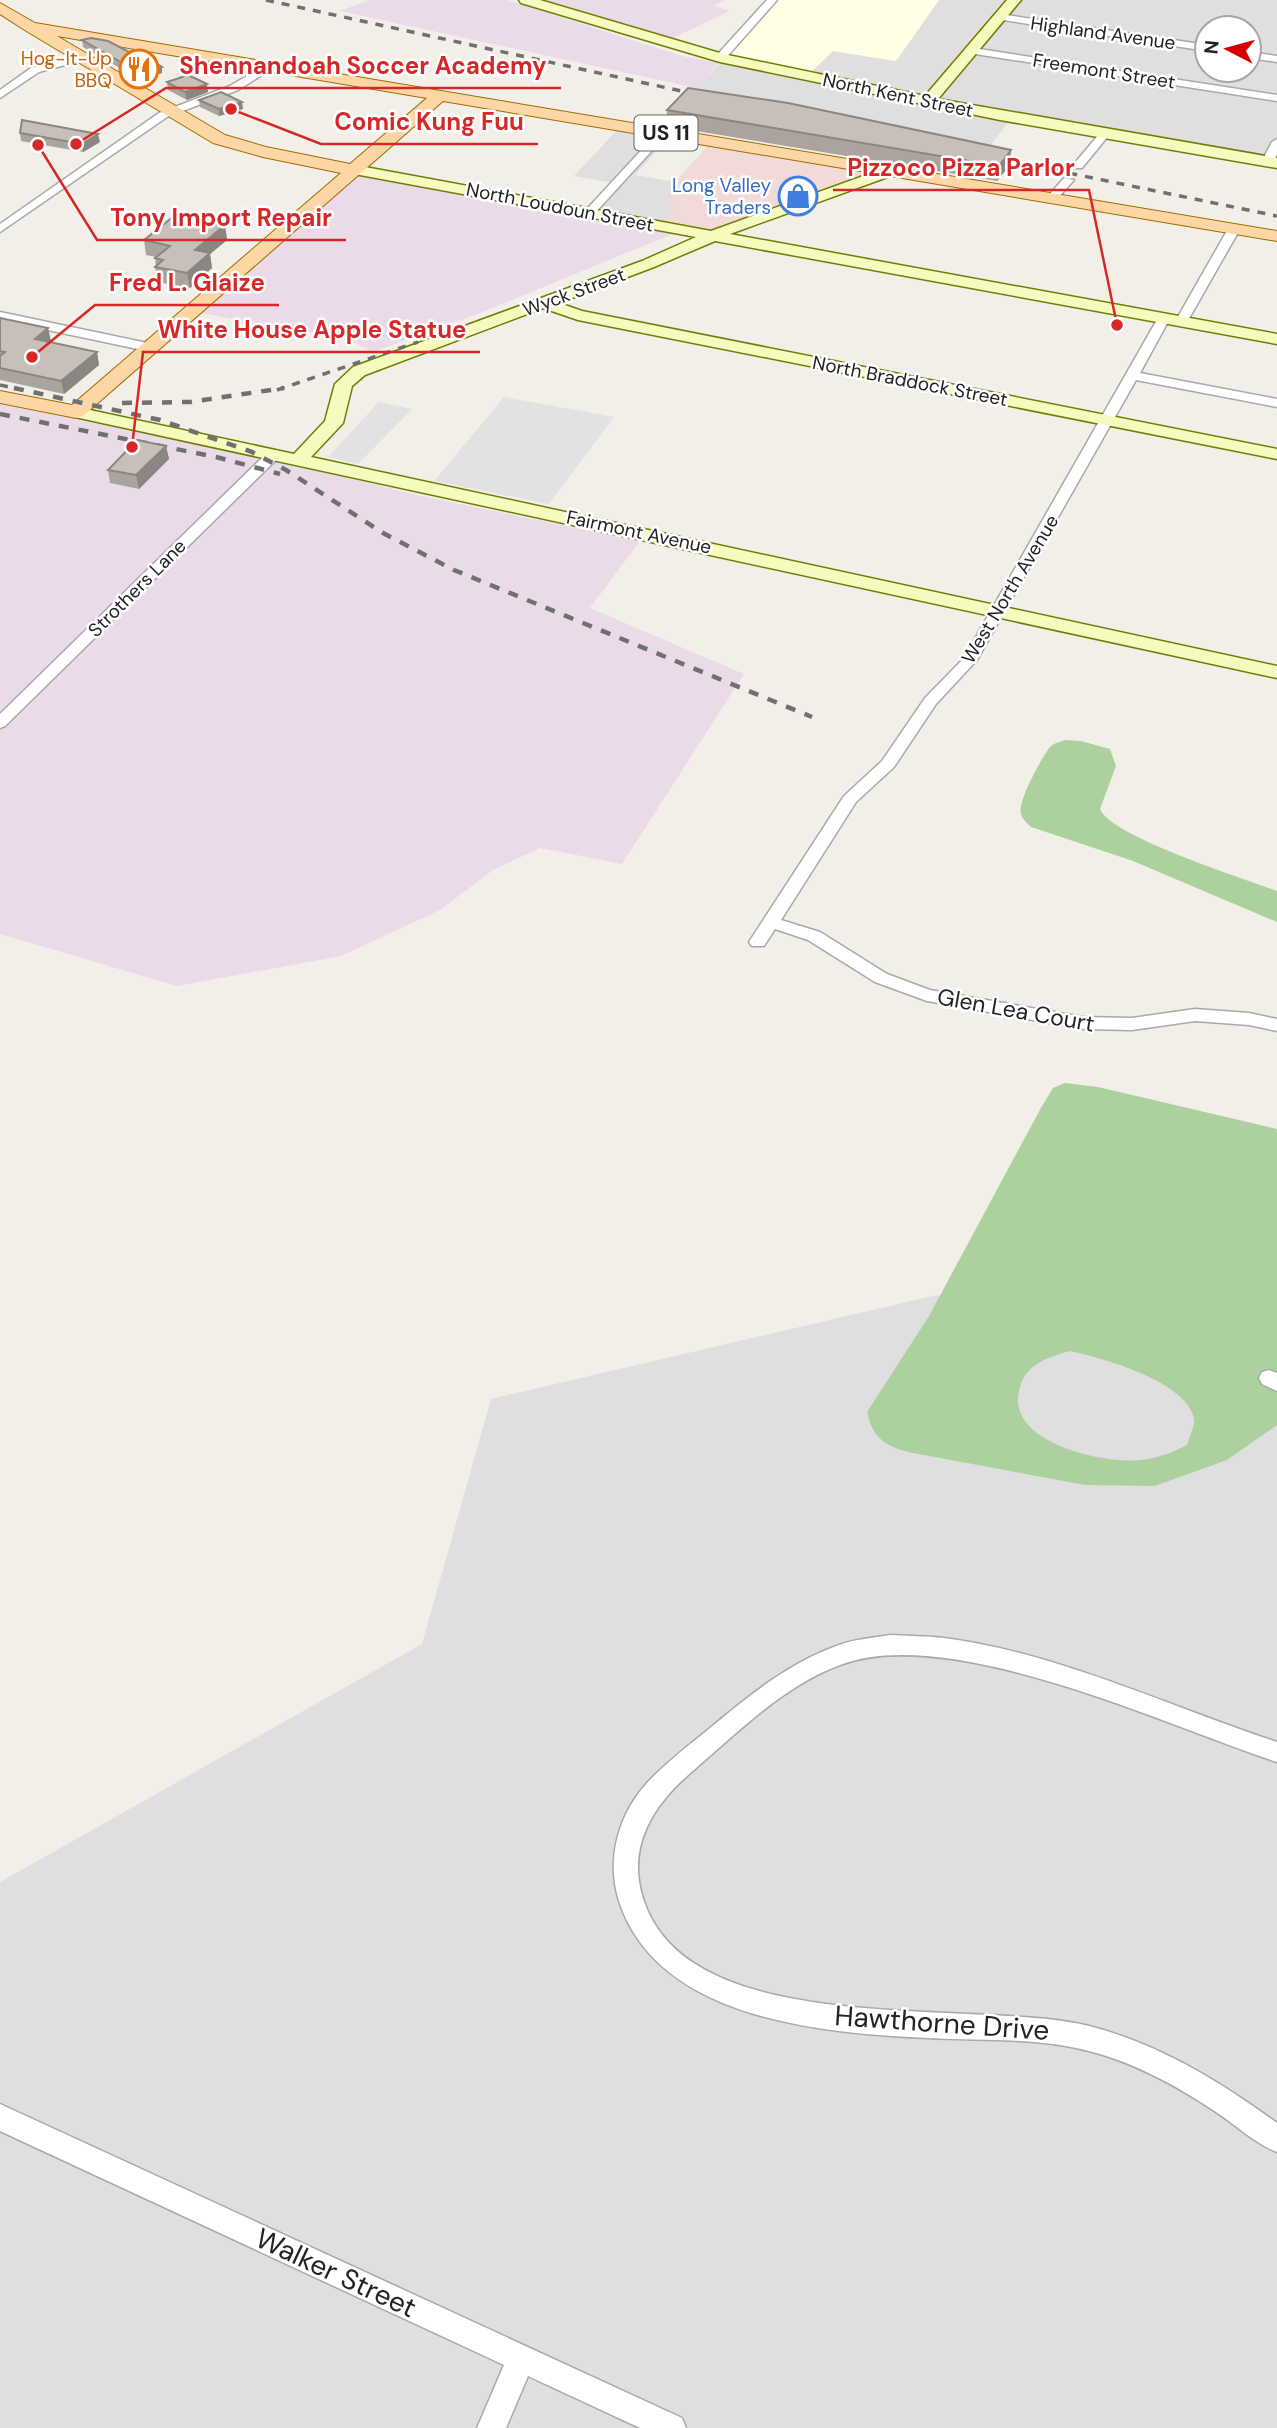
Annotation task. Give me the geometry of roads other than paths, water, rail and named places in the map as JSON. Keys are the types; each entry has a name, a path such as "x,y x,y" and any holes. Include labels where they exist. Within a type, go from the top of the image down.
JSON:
{"main road":[{"name":"North Loudoun Street","path":"0,8 40,29 80,58 171,111 232,143 354,170"},
{"name":"US 11","path":"40,29 1277,236"},
{"path":"76,412 440,95"},
{"name":"Fairmont Avenue","path":"0,397 76,412"}],"street":[{"name":"North Kent Street","path":"526,0 720,58 1104,135 1272,162"},
{"path":"720,58 772,0"},
{"path":"929,101 1014,0"},
{"name":"Highland Avenue","path":"1000,17 1193,46"},
{"name":"Freemont Street","path":"973,51 1277,98"},
{"path":"0,79 80,58"},
{"path":"0,229 171,111 234,89 271,66"},
{"path":"0,95 35,70"},
{"path":"590,212 664,132"},
{"path":"1078,166 1104,135"},
{"path":"1272,162 1277,142"},
{"name":"North Loudoun Street","path":"354,170 1277,340"},
{"name":"Wyck Street","path":"299,459 334,423 344,384 352,375 380,362 648,264 712,236 891,171"},
{"path":"1052,198 1068,180"},
{"path":"1181,322 1234,229"},
{"name":"North Braddock Street","path":"544,303 579,314 1277,454"},
{"path":"0,316 152,348"},
{"name":"West North Avenue","path":"758,942 850,799 888,764 930,701 970,660 1000,612 1164,318"},
{"path":"1133,376 1277,403"},
{"name":"Fairmont Avenue","path":"76,412 1277,672"},
{"name":"Strothers Lane","path":"0,723 274,454"},
{"name":"Glen Lea Court","path":"770,922 814,936 881,978 927,995 1083,1023 1132,1024 1195,1015 1248,1019 1277,1025"},
{"name":"Hawthorne Drive","path":"1277,1752 1024,1665 932,1645 868,1647 832,1658 780,1688 663,1780 634,1821 627,1840 625,1862 626,1879 635,1913 645,1932 661,1953 678,1968 707,1985 739,1997 865,2022 1016,2027 1059,2032 1110,2044 1149,2059 1199,2085 1277,2139"},
{"name":"Walker Street","path":"0,2117 672,2428"},
{"path":"491,2428 521,2359"}],"railway":[{"path":"266,0 704,96"},
{"path":"991,157 1277,216"},
{"path":"282,388 418,342"},
{"path":"0,385 23,390"},
{"path":"14,388 160,420 252,452 286,470 383,533 454,570 812,717"},
{"path":"122,403 190,402 282,388"},
{"path":"277,390 282,388"},
{"path":"0,414 216,457 280,474"}],"place":[{"name":"Hog-It-Up BBQ","path":"139,69"},
{"name":"Comic Kung Fuu","path":"231,109"},
{"name":"Shennandoah Soccer Academy","path":"76,144"},
{"name":"Tony Import Repair","path":"38,145"},
{"name":"Long Valley Traders","path":"798,196"},
{"name":"Pizzoco Pizza Parlor","path":"1117,325"},
{"name":"Fred L. Glaize","path":"32,357"},
{"name":"White House Apple Statue","path":"132,447"}]}
